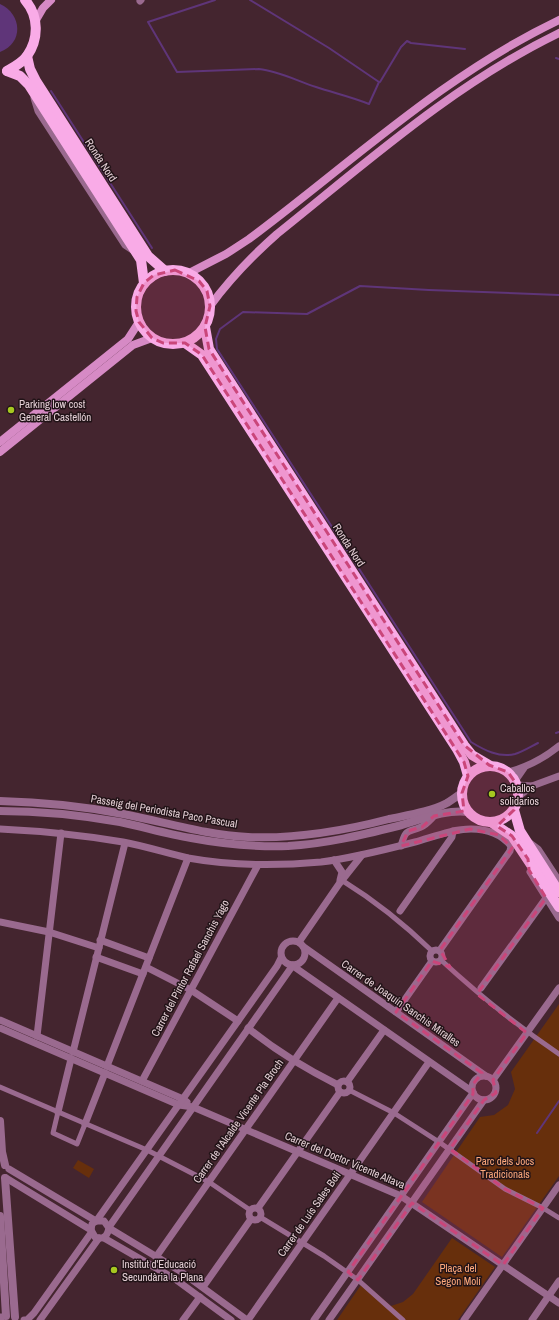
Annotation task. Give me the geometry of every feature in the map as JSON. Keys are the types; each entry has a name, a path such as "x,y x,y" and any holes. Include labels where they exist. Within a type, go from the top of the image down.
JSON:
{"main road":[{"path":"2,72 18,65 27,56 36,39 36,20 31,6 26,0"},
{"path":"36,20 42,8 51,0"},
{"path":"188,273 226,254 249,239 444,87 495,54 533,32 559,20"},
{"path":"210,306 227,283 271,239 412,126 450,98 494,69 559,33"},
{"name":"Ronda Nord","path":"27,56 30,69 36,81 148,256 165,271"},
{"name":"Ronda Nord","path":"2,72 20,76 29,85 141,260 144,283"},
{"path":"175,270 188,273 199,281 207,291 210,306 209,318 205,327 197,336 185,343 175,345 163,343 152,338 139,322 136,311 137,298 144,283 154,276 165,271 175,270"},
{"path":"0,442 128,339 139,322"},
{"name":"Ronda Nord","path":"205,327 209,349 464,745 472,755 488,765"},
{"path":"0,452 133,345 152,338"},
{"name":"Ronda Nord","path":"185,343 202,355 457,749 464,762 468,776"},
{"path":"491,822 505,818 514,810 519,796 516,783 508,772 499,767 488,765 477,769 468,776 462,793 463,803 468,812 480,820 491,822 512,836 559,907"},
{"path":"514,810 520,831 559,892"}],"street":[{"path":"508,772 524,768 559,746"},
{"path":"524,768 516,783 532,786"},
{"path":"519,796 532,786 559,776"},
{"name":"Passeig del Periodista Paco Pascual","path":"0,801 32,802 90,808 193,829 248,837 321,834 364,826 440,806 462,793"},
{"name":"Passeig del Periodista Paco Pascual","path":"0,811 64,813 122,823 218,843 288,846 322,843 366,834 450,812 468,812"},
{"name":"Passeig del Periodista Paco Pascual","path":"401,846 404,836 408,831 422,826 434,816"},
{"path":"0,829 61,833 125,842 188,858 258,865 288,865 334,860 362,855 452,832 470,829 485,830 499,835 507,840 511,846 510,851 430,956 432,961"},
{"path":"398,914 452,837 452,832"},
{"path":"37,1036 61,833"},
{"path":"525,840 538,849 559,880"},
{"path":"73,1052 125,842"},
{"path":"301,945 341,882 362,855"},
{"path":"341,882 342,872 350,857"},
{"path":"350,857 351,868"},
{"path":"71,1059 53,1133 77,1144 188,858"},
{"path":"528,859 529,870 559,918"},
{"path":"334,860 342,872"},
{"name":"Carrer del Pintor Rafael Sanchis Yago","path":"142,1081 258,865"},
{"path":"341,882 398,914 443,955 441,960"},
{"path":"479,991 546,898"},
{"path":"0,922 100,944 149,958"},
{"path":"24,1320 27,1320 34,1312 91,1231 92,1224 97,1220 238,1021 281,958 281,950 285,944 291,941 301,945 305,955 301,962 293,966 248,1028 109,1228 108,1234 102,1238 40,1320"},
{"name":"Carrer de Joaquín Sanchis Miralles","path":"301,945 486,1076"},
{"path":"96,957 143,974"},
{"path":"281,958 286,963 293,966 473,1093 478,1098 484,1100 491,1098 496,1093 496,1086 493,1080 486,1076 478,1077 473,1084 473,1093 314,1320"},
{"path":"441,960 527,1033 559,1054"},
{"path":"432,961 437,962 441,960"},
{"path":"396,1012 432,961"},
{"path":"146,967 190,990 238,1021"},
{"path":"493,1080 559,988"},
{"name":"Carrer de l'Alcalde Vicente Pla Broch","path":"156,1257 338,998"},
{"name":"Carrer del Doctor Vicente Altava","path":"0,1020 73,1052 106,1070 179,1105 193,1107"},
{"path":"248,1028 294,1061 319,1076 338,1084"},
{"name":"Carrer del Doctor Vicente Altava","path":"1,1030 71,1059 142,1081 183,1099 193,1107 402,1196 559,1304"},
{"path":"347,1082 384,1030"},
{"name":"Carrer de Luís Sales Boli","path":"248,1320 429,1062"},
{"path":"338,1084 342,1081 347,1082"},
{"path":"347,1082 350,1086 349,1090"},
{"path":"338,1084 338,1089 340,1092"},
{"path":"0,1087 159,1155 209,1182 250,1210"},
{"path":"349,1090 394,1113 450,1149 505,1189 543,1208 559,1218"},
{"path":"340,1092 345,1093 349,1090"},
{"path":"258,1208 340,1092"},
{"path":"329,1320 484,1100"},
{"path":"0,1121 4,1166 9,1174 4,1178"},
{"path":"4,1166 97,1220 104,1221 109,1228 203,1287 248,1320"},
{"path":"4,1178 91,1231 95,1237 102,1238 175,1279 231,1320"},
{"path":"0,1216 2,1317 17,1318 7,1194 4,1178"},
{"path":"7,1194 11,1187 16,1185"},
{"path":"464,1320 559,1185"},
{"path":"251,1219 248,1214 250,1210 254,1207 258,1208"},
{"path":"258,1208 261,1212 260,1217"},
{"path":"260,1217 348,1272 403,1320"},
{"path":"251,1219 256,1220 260,1217"},
{"path":"203,1287 251,1219"},
{"path":"532,1320 559,1281"},
{"path":"183,1320 200,1297"}],"highlighted area":[{"path":"175,270 199,281 207,291 210,306 205,327 209,349 464,745 489,765 508,772 517,785 519,796 514,810 497,826 512,836 528,859 529,870 546,898 477,994 527,1033 493,1080 496,1093 484,1100 450,1149 505,1189 543,1208 503,1265 412,1203 358,1280 348,1272 473,1094 473,1084 482,1073 396,1012 432,961 450,967 440,950 512,848 499,835 470,829 401,846 408,831 422,827 434,816 464,811 462,793 468,776 464,762 202,355 185,343 163,343 152,338 139,322 136,311 137,297 144,283 154,275"}],"green space":[{"name":"Parc dels Jocs Tradicionals","path":"559,1004 559,1176 502,1257 422,1202 480,1117 494,1115 508,1105 515,1089 511,1072"},
{"path":"78,1160 94,1169 89,1178 73,1168"},
{"name":"Plaça del Segon Molí","path":"452,1238 495,1267 458,1320 337,1320 363,1282 391,1306 403,1302 413,1294"}],"shaded area":[{"path":"0,4 13,14 17,28 13,42 8,48 0,52"}],"waterway":[{"path":"215,0 148,22 177,72 266,70 369,104 379,82 401,47 407,41 411,43 465,49"},
{"path":"250,0 329,48 379,82"},
{"path":"51,91 152,248"},
{"path":"538,743 518,753 503,755 486,750 471,742 217,349 216,339 220,329 243,312 307,314 360,286 559,295"},
{"path":"537,1133 559,1101"}],"place":[{"name":"Parking low cost General Castellón","path":"11,410"},
{"name":"Caballos solidarios","path":"492,794"},
{"name":"Institut d'Educació Secundària la Plana","path":"114,1270"}]}
